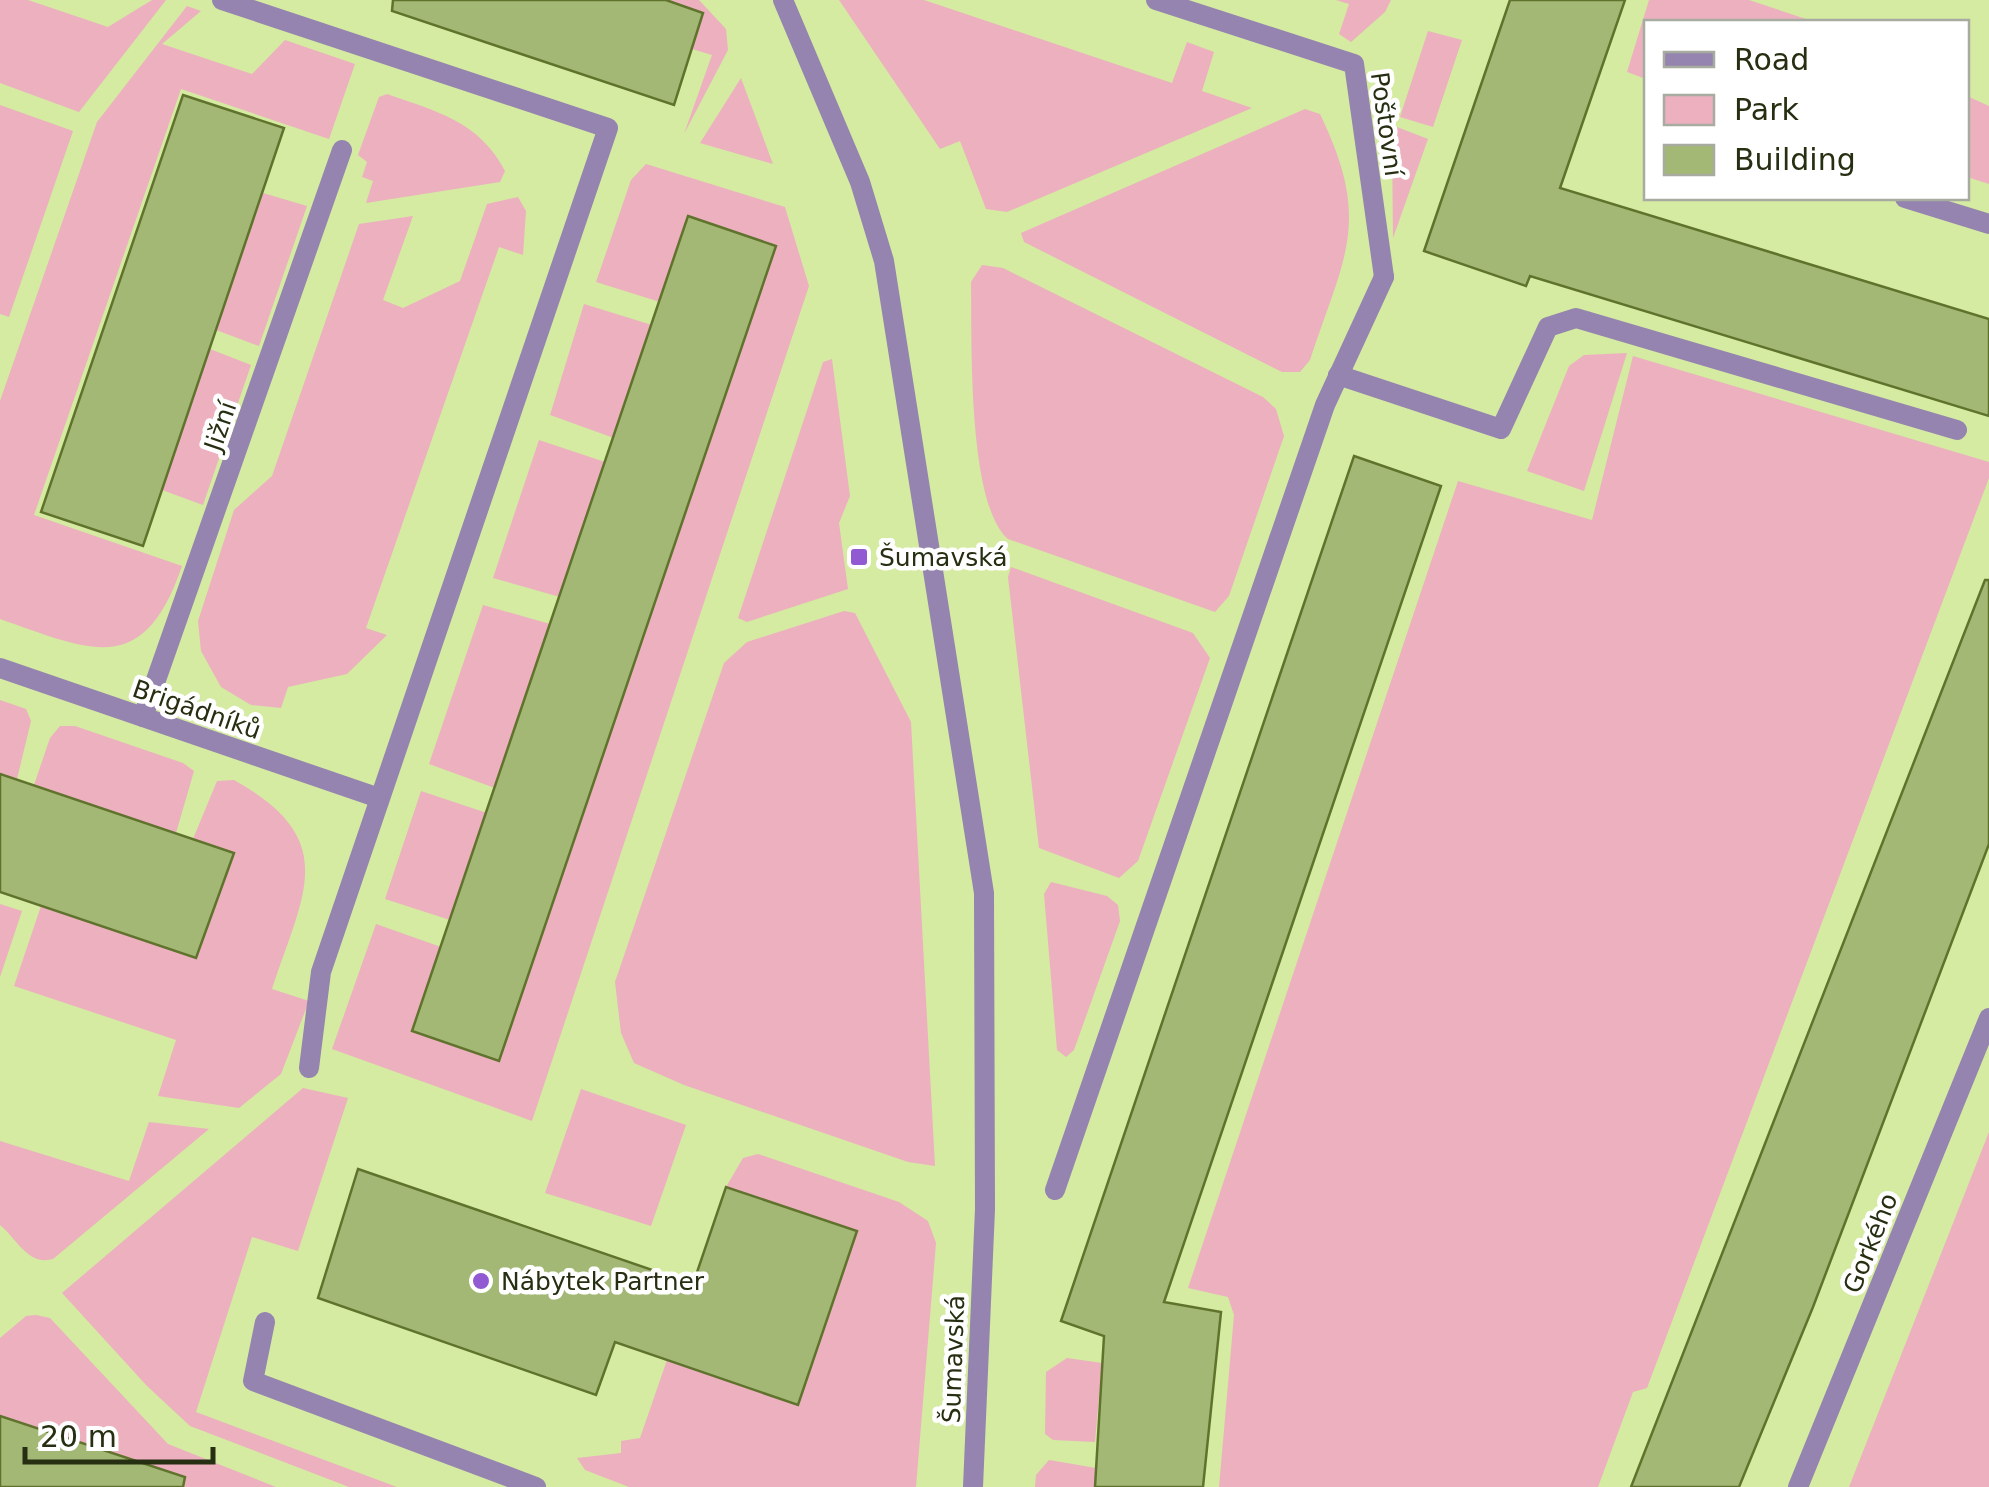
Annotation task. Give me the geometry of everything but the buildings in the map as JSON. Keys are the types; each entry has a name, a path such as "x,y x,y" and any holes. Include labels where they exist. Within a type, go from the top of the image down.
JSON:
{"street":[{"path":"222,0 608,128 321,972 309,1068"},
{"name":"Šumavská","path":"783,0 860,182 884,261 984,893 985,1209 973,1487"},
{"name":"Poštovní","path":"1156,0 1354,64 1384,277 1338,375"},
{"name":"Jižní","path":"143,717 342,150"},
{"path":"1911,200 1989,224"},
{"path":"1055,1190 1338,375 1500,429 1548,327 1576,318 1957,430"},
{"name":"Brigádníků","path":"0,668 379,798"},
{"name":"Gorkého","path":"1798,1487 1989,1018"},
{"path":"265,1322 252,1381 536,1487"}],"green space":[{"path":"0,0 28,0 108,27 152,0 166,0 79,112 0,83"},
{"path":"665,0 699,0 726,29 728,50 684,134 712,55 692,49 703,13"},
{"path":"839,0 924,0 1172,83 1187,42 1214,52 1202,91 1252,108 1007,212 986,209 960,141 940,149"},
{"path":"1336,0 1391,0 1385,12 1351,42 1339,34 1349,4"},
{"path":"1649,0 1749,0 1809,20 1644,20 1644,78 1627,72"},
{"path":"187,6 201,11 162,44 252,74 285,40 355,64 329,139 181,89 34,515 182,566 167,602 150,627 131,641 110,647 87,646 0,619 0,401 97,122"},
{"path":"1428,31 1462,40 1433,127 1400,117"},
{"path":"741,78 773,164 700,143"},
{"path":"387,94 439,113 470,130 495,154 505,171 500,182 366,203 373,181 362,177 367,162 358,155 379,97"},
{"path":"1969,97 1989,106 1989,184 1969,178"},
{"path":"0,105 73,131 9,317 0,314"},
{"path":"1305,109 1320,114 1336,151 1349,211 1342,264 1310,360 1300,372 1282,372 1024,242 1021,233"},
{"path":"1397,127 1428,139 1393,238 1392,141"},
{"path":"646,164 785,207 809,286 532,1121 332,1049 376,924 441,947 660,302 596,282 631,180"},
{"path":"263,193 307,206 259,346 216,330"},
{"path":"518,197 526,211 523,255 499,247 366,628 387,635 347,674 288,687 281,708 251,705 221,687 201,651 198,621 234,510 272,476 359,224 413,216 383,300 403,308 460,281 487,204"},
{"path":"982,265 1003,268 1263,397 1276,409 1284,436 1229,596 1215,612 1008,539 995,520 985,492 974,418 971,282"},
{"path":"584,304 652,325 614,438 550,415"},
{"path":"210,349 251,365 203,505 162,490"},
{"path":"1627,353 1584,491 1527,471 1569,366 1584,355"},
{"path":"1633,356 1989,462 1989,478 1647,1388 1633,1392 1598,1487 1219,1487 1234,1315 1228,1297 1188,1288 1458,481 1592,520"},
{"path":"832,359 850,496 839,523 848,589 747,622 738,618 823,362"},
{"path":"539,440 605,462 560,597 493,578"},
{"path":"1011,567 1193,633 1210,658 1138,861 1119,878 1039,848 1008,577"},
{"path":"483,605 550,624 495,788 429,764"},
{"path":"844,611 855,613 911,722 935,1166 908,1162 684,1085 634,1063 621,1033 615,982 724,663 747,642"},
{"path":"0,700 26,709 31,721 17,779 0,774"},
{"path":"60,726 75,726 183,763 194,771 176,833 34,785 50,738"},
{"path":"234,780 268,802 290,824 302,847 302,897 272,989 309,1001 281,1074 239,1108 158,1096 176,1040 14,986 41,906 196,957 234,854 193,839 217,781"},
{"path":"421,791 487,813 450,920 385,899"},
{"path":"1051,882 1107,896 1118,905 1120,921 1074,1050 1066,1057 1057,1050 1044,894"},
{"path":"0,904 22,911 0,977"},
{"path":"303,1088 348,1098 298,1251 252,1237 196,1412 397,1487 349,1487 190,1426 147,1386 62,1293"},
{"path":"581,1089 686,1125 651,1226 545,1193"},
{"path":"149,1122 209,1129 53,1259 30,1255 0,1225 0,1141 129,1181"},
{"path":"1989,1132 1989,1487 1849,1487"},
{"path":"758,1154 899,1202 928,1221 936,1243 916,1487 629,1487 585,1470 577,1458 621,1453 621,1441 640,1438 667,1360 798,1404 857,1231 726,1187 743,1158"},
{"path":"26,1316 50,1318 168,1444 276,1487 121,1487 0,1416 0,1338"},
{"path":"1067,1358 1102,1363 1095,1442 1053,1440 1045,1434 1046,1372"},
{"path":"1049,1460 1096,1468 1095,1487 1035,1487 1036,1475"}],"place":[{"name":"Šumavská","path":"859,557"},
{"name":"Nábytek Partner","path":"481,1281"}]}
